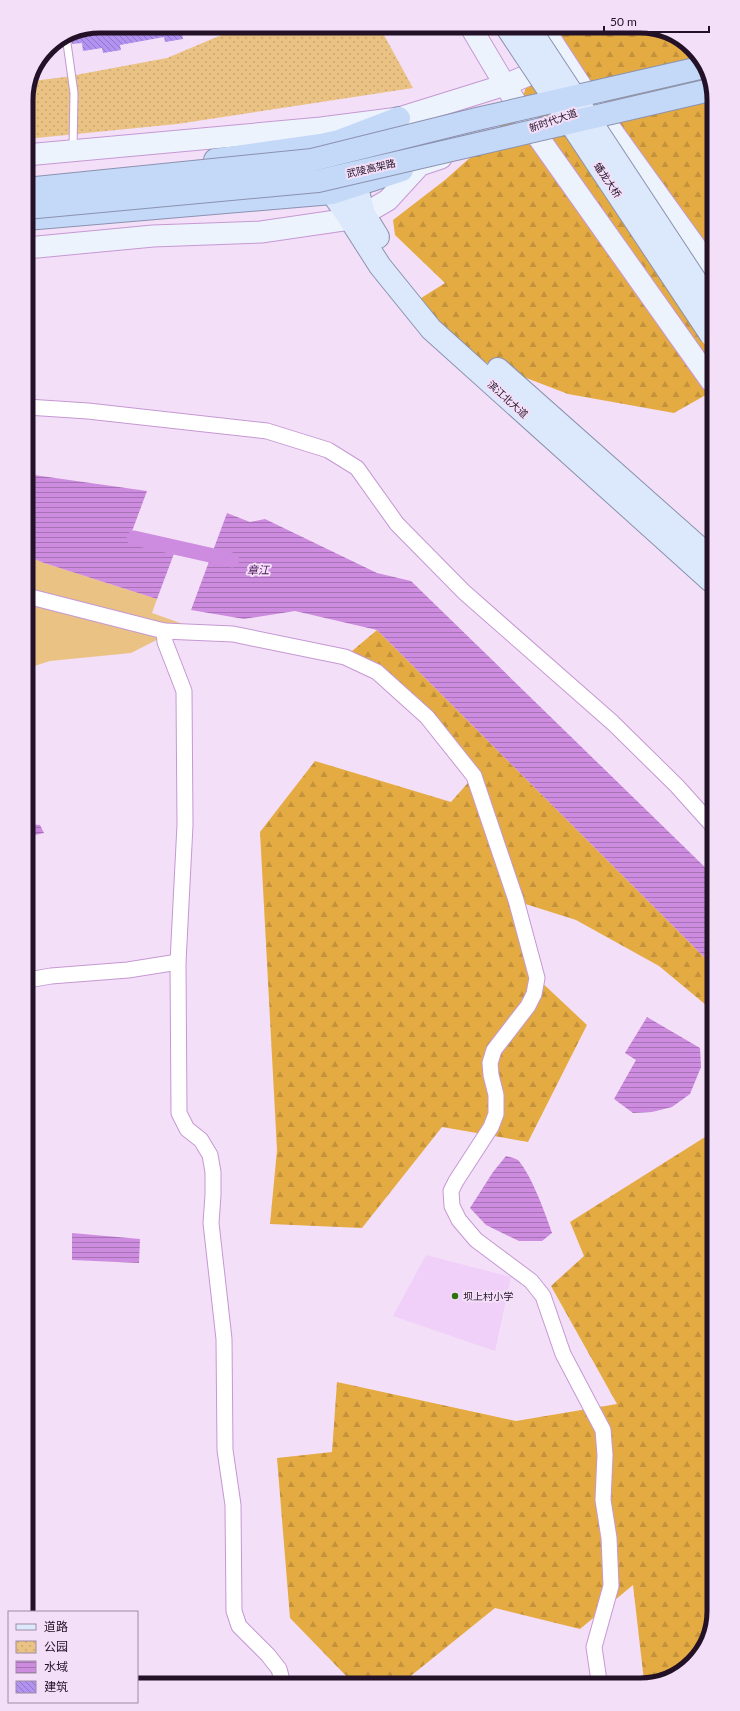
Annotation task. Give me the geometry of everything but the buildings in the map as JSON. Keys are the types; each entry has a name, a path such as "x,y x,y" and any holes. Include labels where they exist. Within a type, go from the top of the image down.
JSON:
{"highway":[{"path":"33,187 312,160 477,118 698,68"},
{"name":"武陵高架路","path":"33,207 318,181 706,91"},
{"path":"33,187 321,145 340,141 399,118"},
{"path":"33,218 332,193 420,165"}],"main road":[{"name":"蟠龙大桥","path":"511,33 707,329"},
{"name":"蟠龙大桥","path":"533,33 707,298"},
{"name":"滨江北大道","path":"356,185 357,216 380,266 431,329 707,577"},
{"name":"滨江北大道","path":"332,193 357,216 440,318 707,554"}],"street":[{"path":"474,33 531,127 707,375"},
{"path":"546,33 563,61 594,106 707,263"},
{"path":"33,154 321,128 399,118 505,86 563,61"},
{"name":"新时代大道","path":"420,165 594,106"},
{"path":"33,247 153,236 261,232 357,216 388,200 420,165"},
{"path":"33,407 88,411 267,431 328,450 357,468 398,524 458,586 613,723 677,786 707,819"},
{"path":"33,598 164,631 240,635 345,657 378,672 427,717 474,776 516,900 537,978 534,994 528,1006 494,1050 490,1063 491,1075 496,1095 496,1114 491,1126 451,1191 452,1206 459,1220 476,1240 531,1280 543,1296 563,1354 603,1430 605,1468 603,1500 609,1538 611,1586 594,1647 599,1678"},
{"path":"164,631 165,642 184,691 185,825 178,962 179,1113 187,1129 201,1140 210,1155 213,1172 211,1223 224,1338 225,1450 233,1504 234,1611 239,1626 268,1655 279,1669 281,1678"},
{"path":"33,979 51,976 128,970 178,962"}],"lane":[{"path":"67,42 74,93 73,151"}],"shaded area":[{"name":"坝上村小学","path":"426,1255 511,1277 495,1351 393,1316"}],"green space":[{"path":"226,33 383,33 413,88 177,124 33,138 33,96 36,81 65,77 167,58"},
{"path":"544,33 653,34 681,47 693,59 700,71 707,100 707,394 674,413 568,394 472,357 410,305 445,283 395,235 393,220 445,180 491,139 524,93"},
{"path":"33,558 157,599 152,613 186,625 131,653 50,661 33,666"},
{"path":"377,630 707,960 707,1006 659,966 576,920 516,901 537,978 587,1025 528,1142 442,1127 362,1228 270,1224 277,1150 260,832 315,761 451,802 474,776 427,717 345,657"},
{"path":"707,1136 707,1611 705,1628 702,1636 696,1648 681,1664 661,1674 644,1678 633,1585 580,1629 495,1608 408,1678 348,1678 290,1618 277,1458 332,1452 337,1382 516,1421 617,1404 551,1286 584,1256 570,1222"}],"water":[{"path":"33,475 147,491 131,534 175,551 157,599 33,558"},
{"name":"章江","path":"227,513 250,522 265,519 377,573 411,581 707,869 707,960 377,630 295,611 244,619 191,610"},
{"path":"33,824 40,825 44,833 33,837"},
{"path":"647,1017 700,1048 701,1067 690,1094 672,1107 652,1112 633,1113 614,1099 636,1060 625,1053"},
{"path":"506,1156 518,1160 523,1166 538,1195 552,1233 542,1241 519,1241 486,1225 470,1208 493,1172"},
{"path":"72,1233 140,1239 139,1263 72,1260"}],"waterway":[{"path":"134,538 232,560"}],"place":[{"name":"坝上村小学","path":"455,1296"}]}
